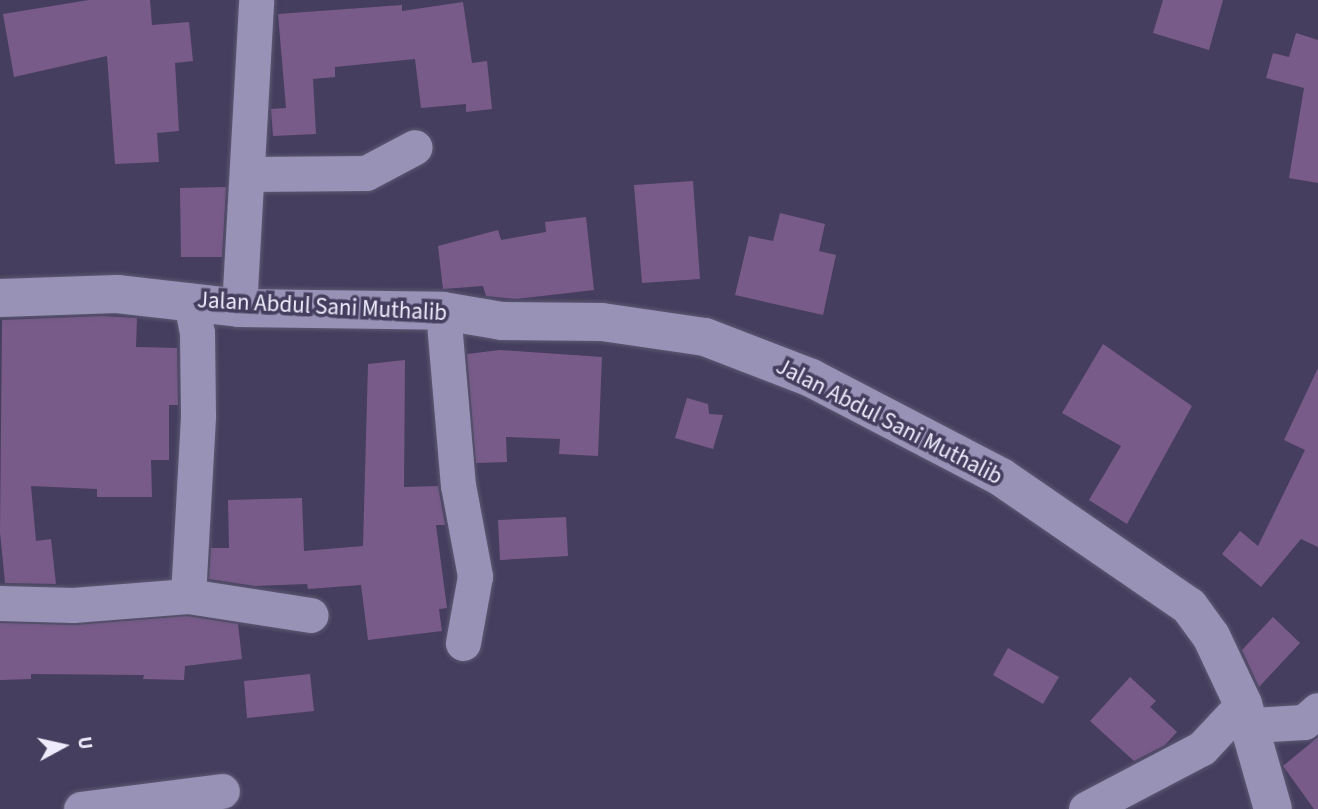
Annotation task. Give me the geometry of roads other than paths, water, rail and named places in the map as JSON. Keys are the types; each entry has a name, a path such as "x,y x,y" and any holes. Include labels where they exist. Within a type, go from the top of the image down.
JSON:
{"street":[{"path":"239,308 256,0"},
{"path":"248,174 366,173 415,147"},
{"name":"Jalan Abdul Sani Muthalib","path":"0,298 117,295 239,308 443,311 502,321 602,322 705,337 811,378 1001,477 1100,540 1189,606 1211,636 1247,714 1273,809"},
{"path":"188,596 198,415 197,333 191,301"},
{"path":"443,311 458,485 475,576 463,643"},
{"path":"0,603 73,605 188,596 311,615"},
{"path":"1086,809 1202,748 1247,714 1304,722 1318,710"},
{"path":"81,809 222,791"}]}
